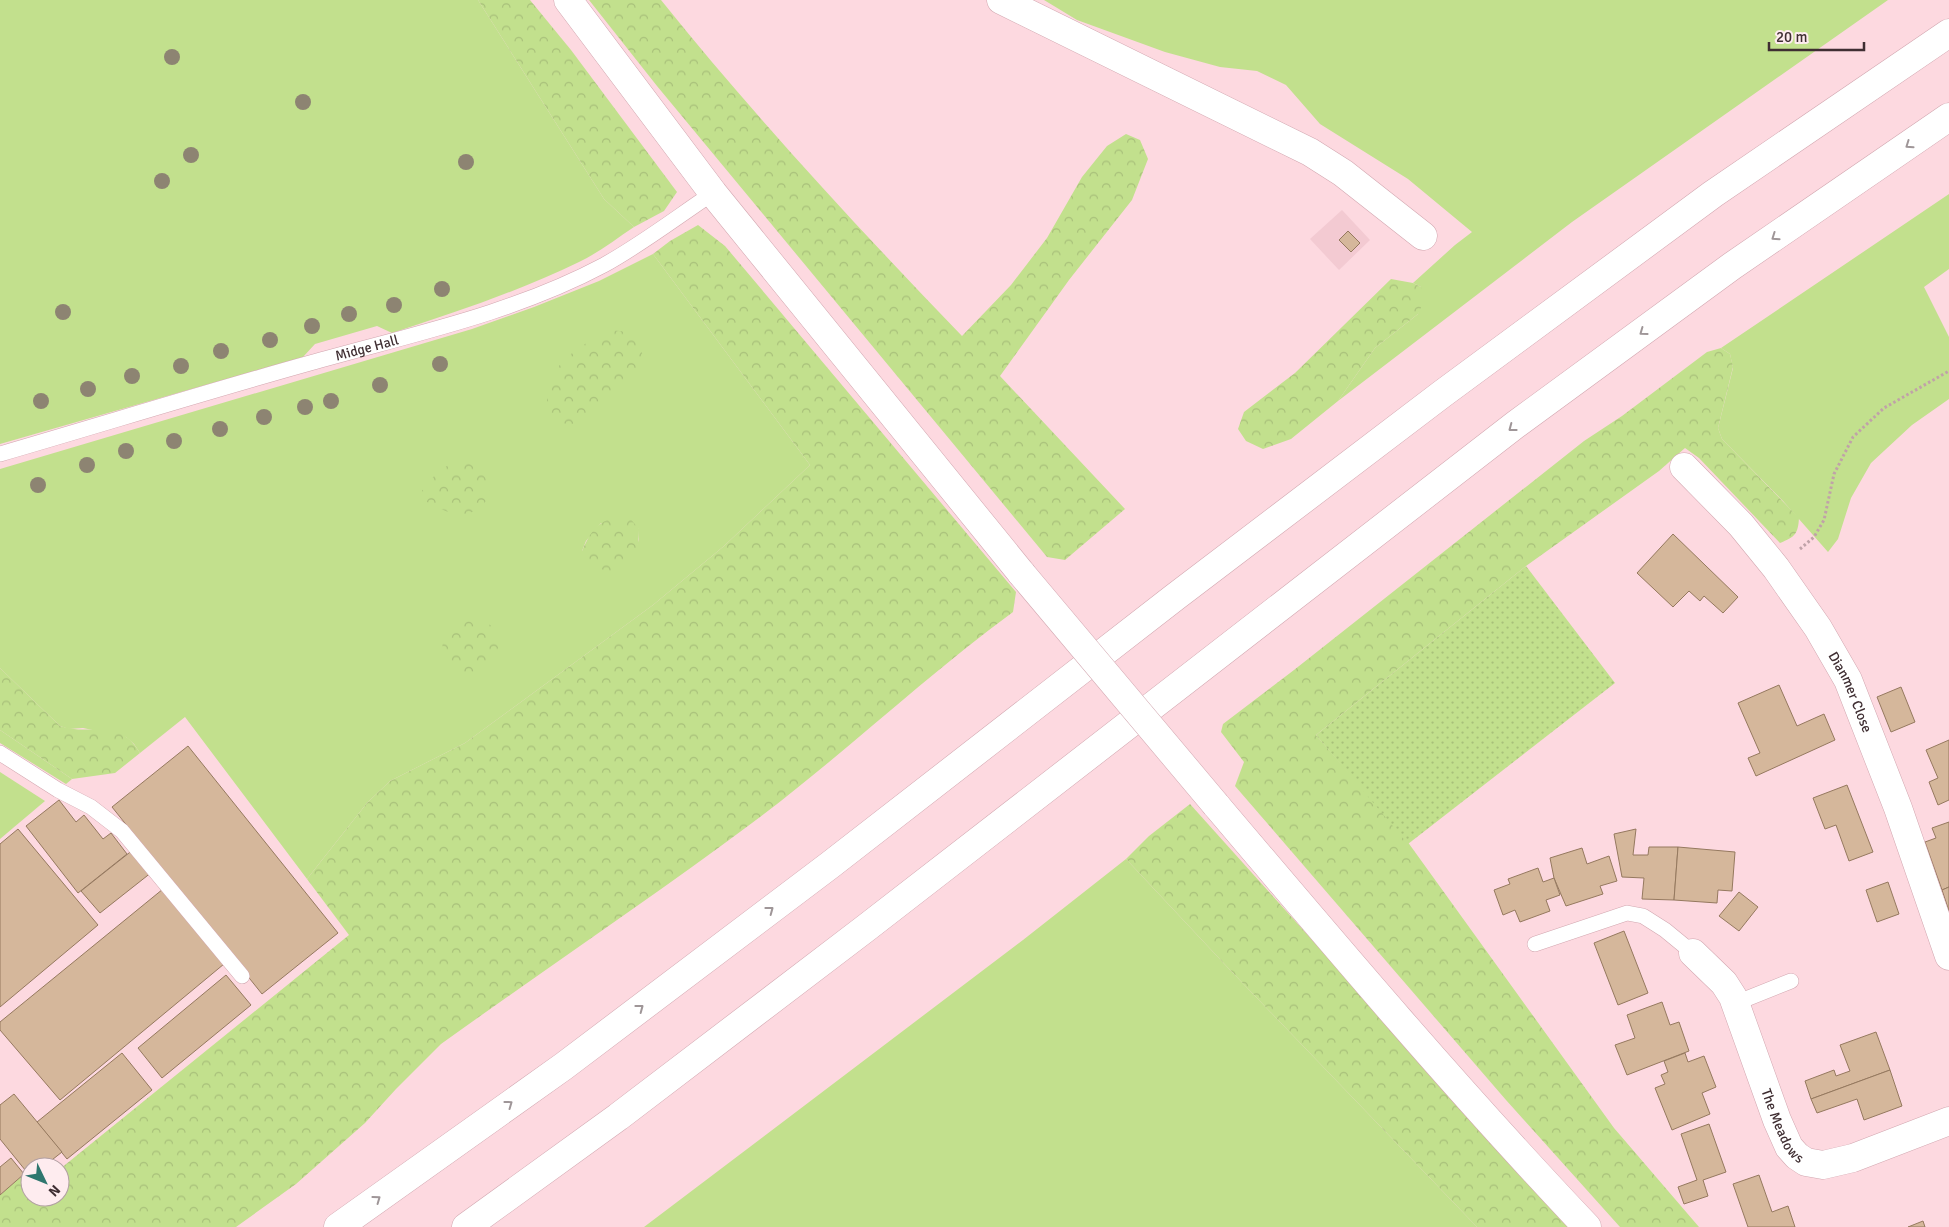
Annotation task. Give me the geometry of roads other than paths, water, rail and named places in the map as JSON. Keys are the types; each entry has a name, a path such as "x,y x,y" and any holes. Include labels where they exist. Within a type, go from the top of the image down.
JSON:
{"main road":[{"path":"568,0 713,193 1022,574 1356,970 1522,1158 1587,1227"},
{"path":"1001,0 1310,152 1343,173 1423,236"},
{"path":"338,1227 564,1066 814,877 1465,376 1713,194 1949,33"},
{"path":"466,1227 618,1117 858,934 1515,425 1732,266 1949,117"},
{"name":"Dianmer Close","path":"1684,467 1741,525 1776,568 1818,628 1848,680 1898,808 1949,956"},
{"name":"The Meadows","path":"1693,954 1724,983 1736,1003 1777,1120 1789,1147 1806,1162 1824,1165 1852,1158 1949,1121"}],"lane":[{"name":"Midge Hall","path":"0,454 310,363 428,332 507,306 604,265 713,193"},
{"path":"0,753 58,790 91,808 122,831 242,976"},
{"path":"1535,944 1627,913 1643,916 1665,930 1693,954"},
{"path":"1736,1003 1791,981"}]}
